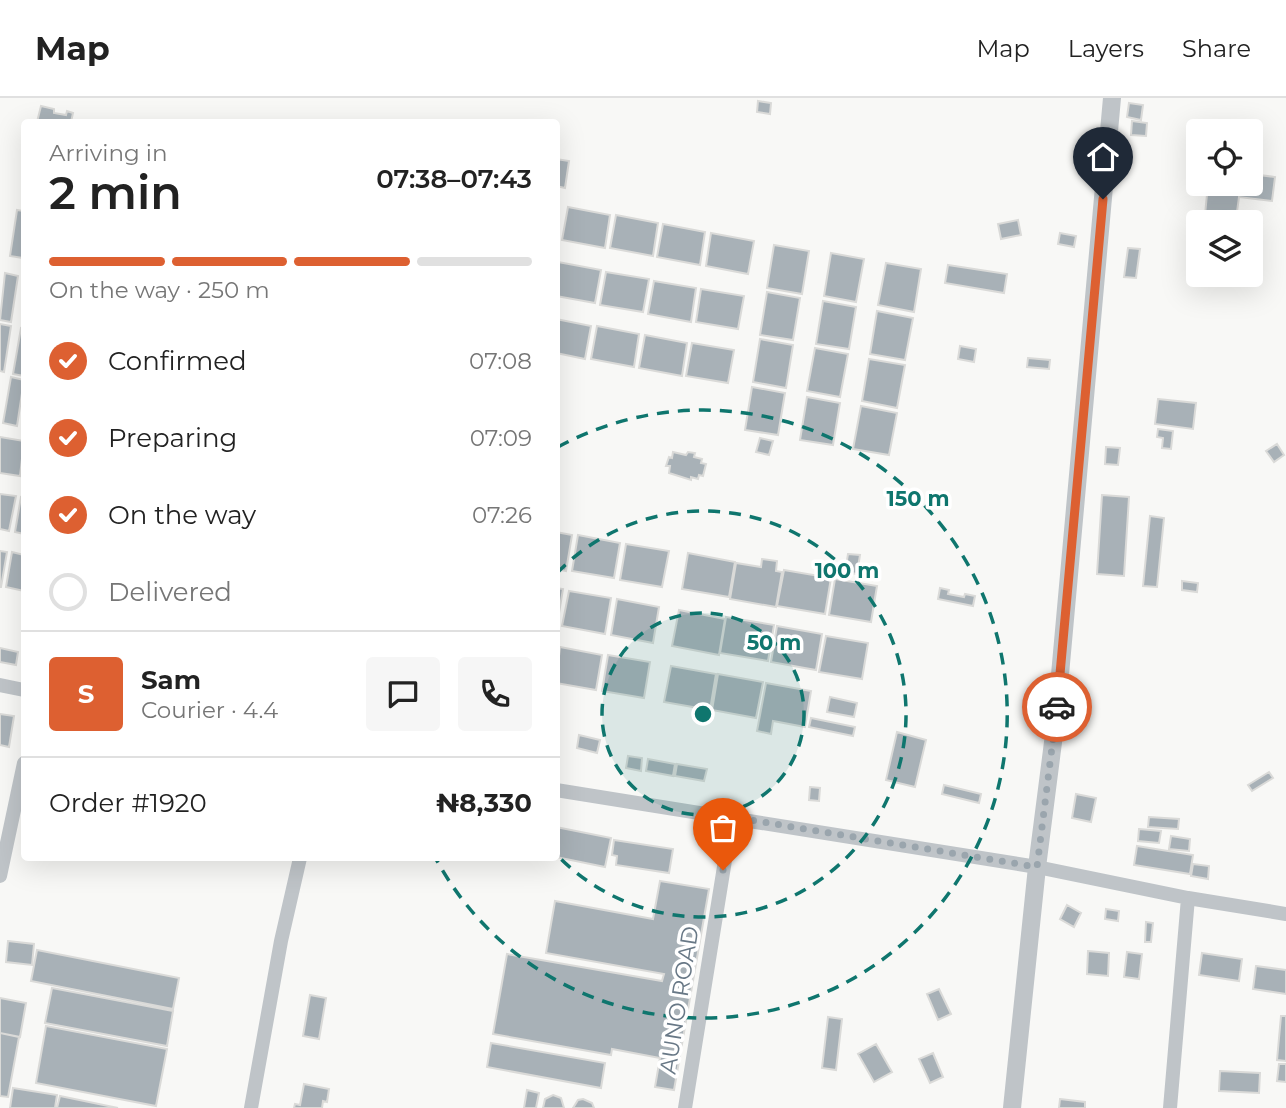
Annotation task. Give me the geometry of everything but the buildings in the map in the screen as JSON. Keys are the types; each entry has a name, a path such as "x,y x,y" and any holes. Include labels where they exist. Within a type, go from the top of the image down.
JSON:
{"street":[{"path":"1012,1108 1037,867 1056,719 1112,98"},
{"path":"0,685 21,689"},
{"path":"0,876 21,777"},
{"path":"560,791 1037,867 1188,898 1286,914"},
{"name":"AUNO ROAD","path":"685,1108 732,817"},
{"path":"251,1108 281,942 299,861"},
{"path":"1170,1108 1188,898"}],"way so far":[{"path":"723,870 732,817 1037,867 1057,707"}],"route":[{"path":"1057,707 1103,199"}]}
